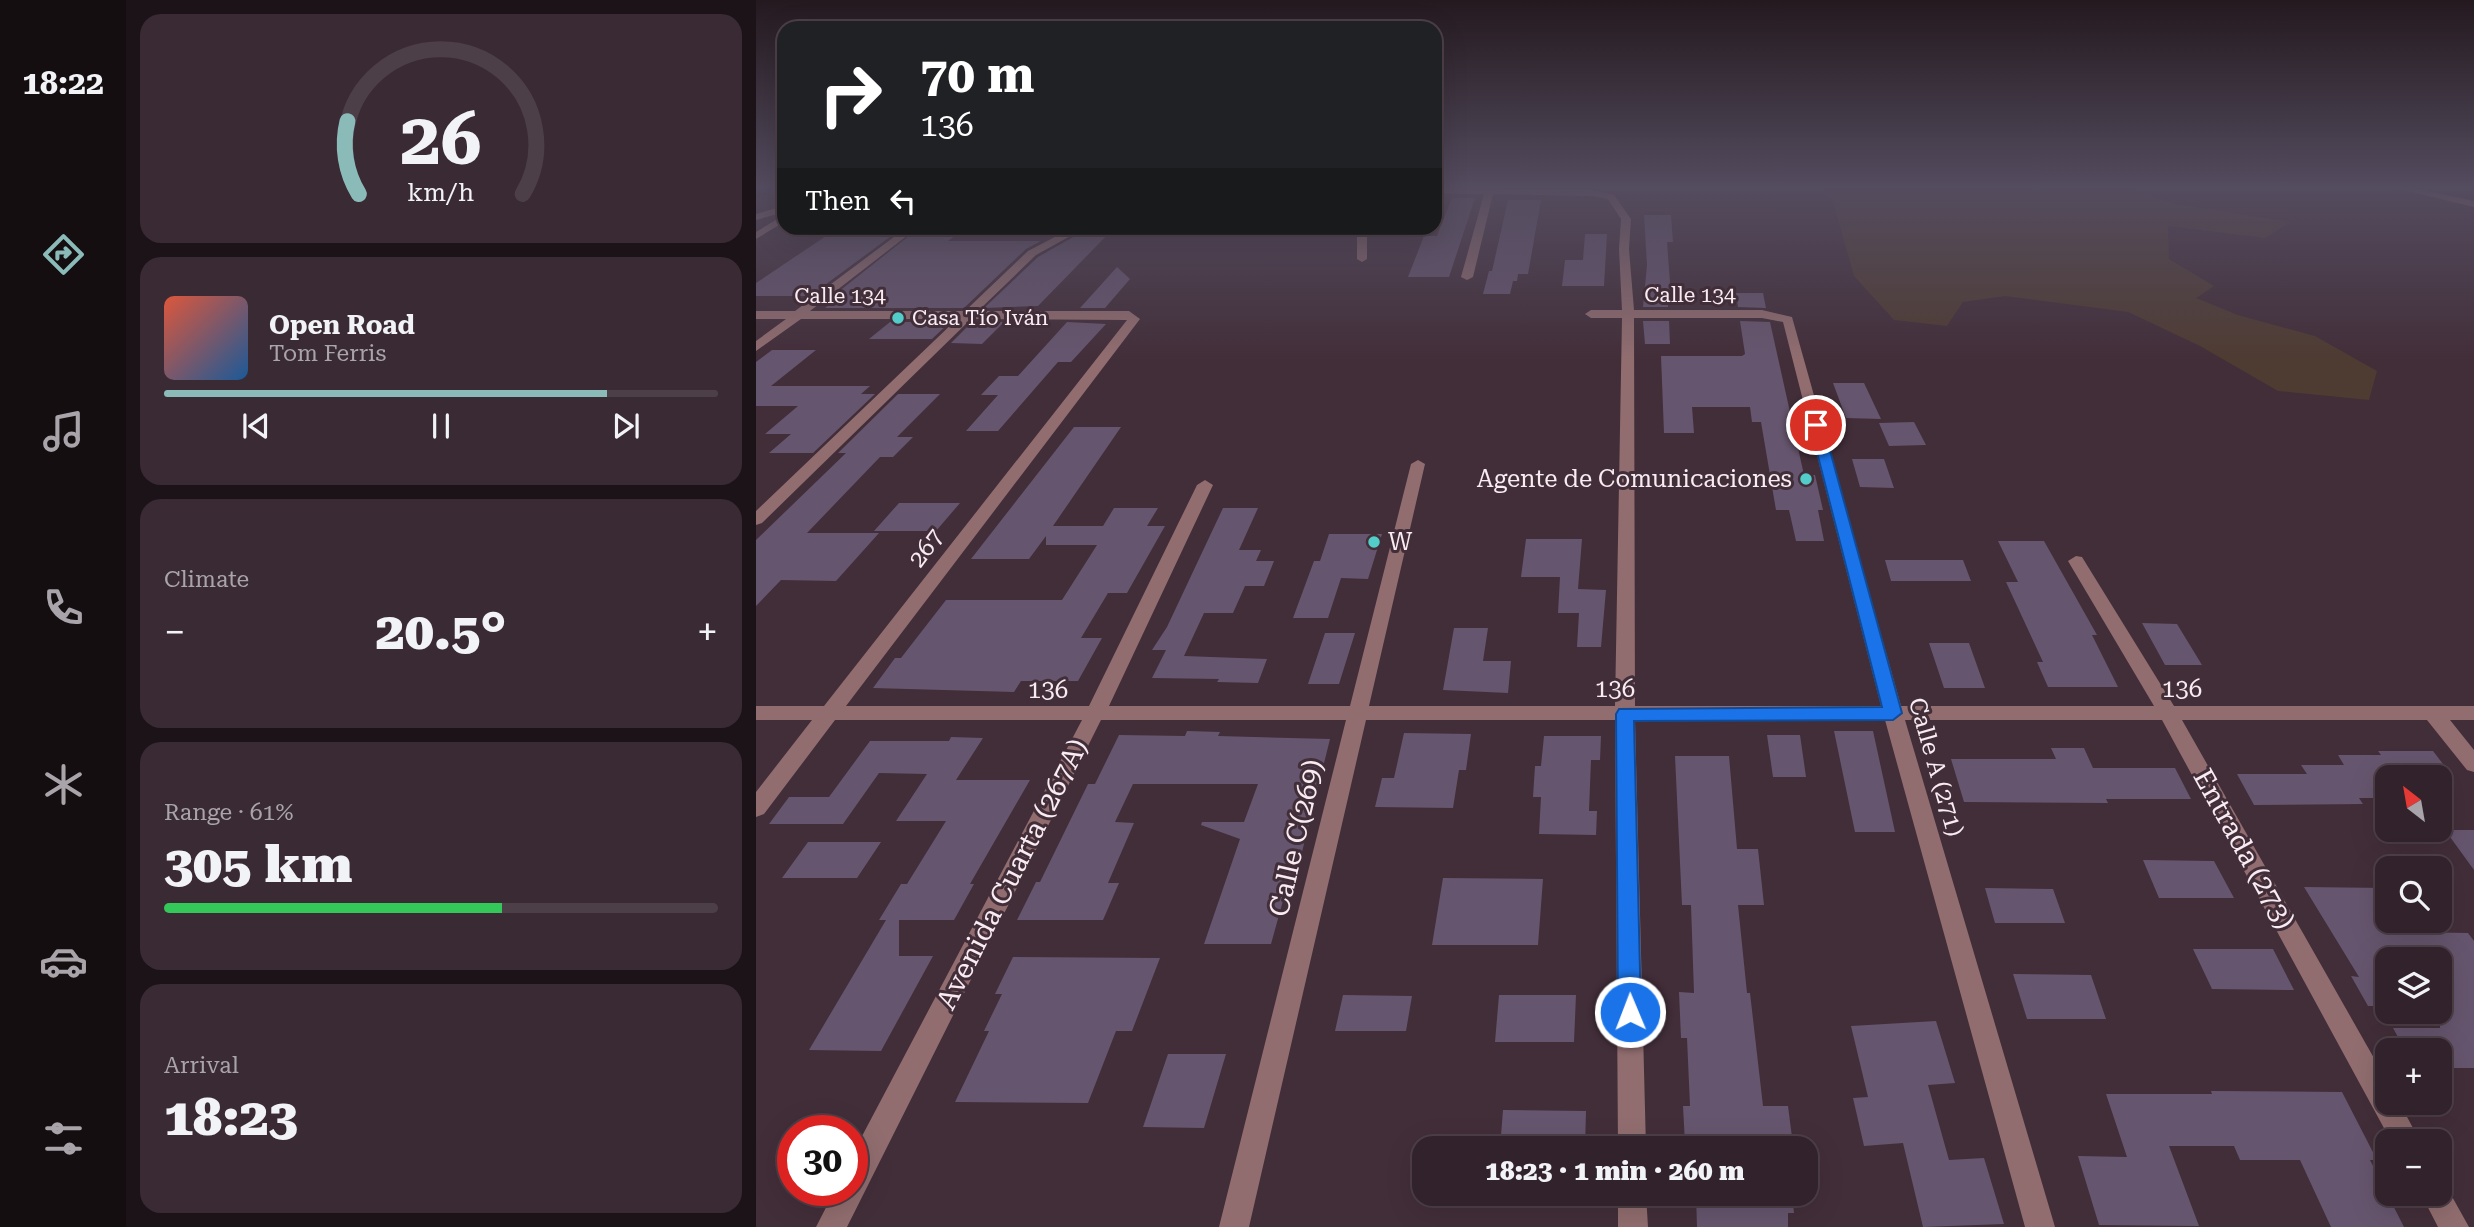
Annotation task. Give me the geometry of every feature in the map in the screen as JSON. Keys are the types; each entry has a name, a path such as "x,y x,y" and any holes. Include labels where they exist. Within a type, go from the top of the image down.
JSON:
{"street":[{"path":"756,347 890,245"},
{"path":"756,520 1032,253 1046,245"},
{"path":"1362,245 1362,259"},
{"path":"1467,277 1475,245"},
{"path":"1626,245 1625,714 1632,1136"},
{"name":"Calle 134","path":"1591,314 1762,314 1788,320"},
{"name":"Calle 134","path":"756,315 1133,317"},
{"name":"267","path":"756,808 1133,317"},
{"name":"Calle A (271)","path":"1788,320 1893,713 2040,1227"},
{"name":"Calle C(269)","path":"1234,1227 1418,464"},
{"name":"Avenida Cuarta (267A)","path":"868,1154 1095,714 1205,485"},
{"name":"Entrada (273)","path":"2076,561 2168,713 2399,1129"},
{"name":"136","path":"756,713 2474,713"},
{"path":"2432,713 2474,764"},
{"path":"831,1227 842,1206"},
{"path":"1632,1206 1633,1227"},
{"path":"2442,1206 2454,1227"}],"shaded area":[{"path":"1845,245 2169,245 2169,259 2214,286 2196,298 2238,315 2315,336 2377,371 2369,400 2278,391 2200,346 2128,312 2005,296 1963,302 1947,326 1894,320 1854,276"}],"building":[{"path":"812,245 879,245 810,296 756,296 756,283"},
{"path":"897,245 1033,245 964,308 825,308 841,296 833,296"},
{"path":"1059,245 1097,245 1038,306 984,308 1038,257"},
{"path":"1420,245 1459,245 1449,277 1408,277"},
{"path":"1498,245 1533,245 1528,274 1518,274 1510,294 1483,294 1489,271 1492,271"},
{"path":"1584,245 1606,245 1604,286 1562,286 1565,260 1583,260"},
{"path":"1646,245 1667,245 1671,296 1668,296 1668,307 1643,307"},
{"path":"1117,267 1130,279 1105,308 1080,308"},
{"path":"1736,293 1763,293 1766,308 1738,307"},
{"path":"1643,321 1669,321 1670,344 1645,344"},
{"path":"1740,321 1770,322 1804,475 1815,475 1823,510 1818,510 1824,541 1796,541 1789,510 1776,510 1761,422 1752,422 1750,407 1692,407 1694,433 1664,433 1661,356 1742,356 1745,354"},
{"path":"890,322 950,322 932,339 869,339"},
{"path":"972,322 1004,322 982,344 951,343"},
{"path":"1067,322 1106,324 1071,362 1058,362 998,431 966,431 998,395 981,395 999,376 1018,376"},
{"path":"772,350 816,350 771,386 870,386 861,394 875,394 813,453 769,453 791,434 765,434 798,406 756,406 756,362"},
{"path":"1833,383 1864,383 1881,419 1846,418"},
{"path":"898,394 940,394 897,437 913,437 893,457 880,457 807,533 879,533 836,581 781,580 756,606 756,540 846,453 838,453"},
{"path":"1914,422 1926,445 1889,446 1879,423"},
{"path":"1074,427 1121,427 1053,526 1103,526 1114,508 1158,508 1147,526 1165,526 1127,593 1108,593 1081,638 1102,638 1078,681 1021,681 1014,692 873,688 895,658 901,658 946,600 1062,600 1097,545 1046,545 1046,536 1029,559 971,559"},
{"path":"1852,459 1884,459 1894,488 1860,487"},
{"path":"899,503 960,503 936,531 874,531"},
{"path":"1223,508 1258,508 1239,550 1261,550 1256,561 1274,561 1264,586 1245,586 1233,613 1204,613 1184,656 1267,659 1258,683 1217,682 1219,679 1152,678 1166,650 1152,650 1167,627"},
{"path":"1329,534 1382,534 1368,579 1341,578 1328,618 1293,618 1314,561 1320,561"},
{"path":"1526,539 1582,539 1578,589 1606,590 1601,647 1577,647 1579,613 1558,613 1560,577 1521,577"},
{"path":"1998,541 2044,541 2097,635 2092,635 2118,687 2048,687 2037,662 2043,662 2006,582 2018,582"},
{"path":"1885,560 1963,560 1971,581 1891,581"},
{"path":"2142,623 2177,624 2202,665 2165,665"},
{"path":"1454,628 1488,628 1483,661 1511,661 1508,693 1443,690"},
{"path":"1325,633 1355,633 1339,684 1308,684"},
{"path":"1929,643 1969,643 1985,688 1944,688"},
{"path":"1187,731 1220,732 1218,736 1330,739 1301,856 1291,890 1286,890 1271,944 1204,944 1240,839 1201,825 1202,822 1244,822 1258,784 1133,784 1115,822 1134,823 1108,883 1119,883 1103,920 1017,920 1036,882 1040,882 1088,784 1095,784 1119,735 1185,736"},
{"path":"1834,731 1873,731 1895,832 1855,832"},
{"path":"1404,733 1471,734 1466,770 1459,770 1453,808 1375,807 1382,778 1394,778"},
{"path":"1767,735 1800,735 1806,777 1773,777"},
{"path":"1544,736 1601,736 1600,760 1591,760 1589,811 1597,811 1596,835 1539,834 1541,797 1533,797 1535,766 1541,766"},
{"path":"951,737 983,738 956,780 1030,780 970,884 974,884 954,920 899,920 899,956 933,956 881,1051 809,1050 886,920 879,920 901,884 907,884 946,821 896,821 927,774 879,773 843,824 769,824 789,797 829,797 870,741 949,741"},
{"path":"2051,748 2084,748 2093,768 2175,768 2191,799 2106,799 2108,803 1964,802 1951,759 2056,759"},
{"path":"2378,751 2433,751 2444,765 2375,765 2375,798 2359,798 2363,804 2254,805 2237,774 2307,774 2301,765 2344,765 2338,755 2381,755"},
{"path":"1675,756 1729,756 1737,849 1758,849 1764,905 1738,905 1763,1106 1788,1106 1792,1136 1685,1136 1683,1106 1690,1106 1687,1038 1681,1038 1679,992 1694,993 1691,905 1682,905"},
{"path":"2452,830 2474,830 2474,870 2452,840"},
{"path":"808,842 881,842 857,878 782,878"},
{"path":"2143,860 2214,861 2234,898 2159,898"},
{"path":"1443,878 1543,879 1538,945 1432,945"},
{"path":"2304,887 2375,888 2375,933 2468,933 2474,941 2474,1068 2452,1068 2452,1038 2398,1038 2393,1028 2440,1028 2440,1024 2452,1024 2452,947 2375,947 2375,1006 2368,1006 2351,976 2359,977"},
{"path":"1985,888 2053,889 2065,923 1995,923"},
{"path":"2193,949 2273,949 2294,990 2212,989"},
{"path":"1013,957 1160,958 1132,1031 1116,1031 1088,1103 955,1102 989,1031 984,1031 1002,994 995,994"},
{"path":"2013,974 2091,975 2106,1019 2027,1019"},
{"path":"1343,995 1412,996 1406,1031 1335,1031"},
{"path":"1499,995 1576,995 1574,1042 1495,1042"},
{"path":"1936,1021 1955,1083 1928,1085 1949,1160 1984,1158 2004,1224 1923,1227 1903,1143 1864,1146 1853,1098 1868,1097 1851,1026"},
{"path":"1168,1054 1226,1054 1204,1128 1143,1127"},
{"path":"2211,1091 2342,1092 2375,1156 2375,1160 2370,1160 2375,1170 2375,1206 2393,1206 2404,1227 2331,1227 2300,1160 2240,1160 2234,1146 2169,1146 2199,1226 2099,1225 2078,1156 2127,1157 2106,1094 2212,1094"},
{"path":"1503,1110 1586,1111 1585,1136 1501,1136"},
{"path":"1696,1206 1793,1206 1794,1213 1788,1213 1788,1227 1697,1227"}],"place":[{"name":"Casa Tío Iván","path":"898,318"},
{"name":"Agente de Comunicaciones","path":"1806,479"},
{"name":"W","path":"1374,542"}],"route":[{"path":"1630,1012 1625,714 1893,713 1816,425"}]}
